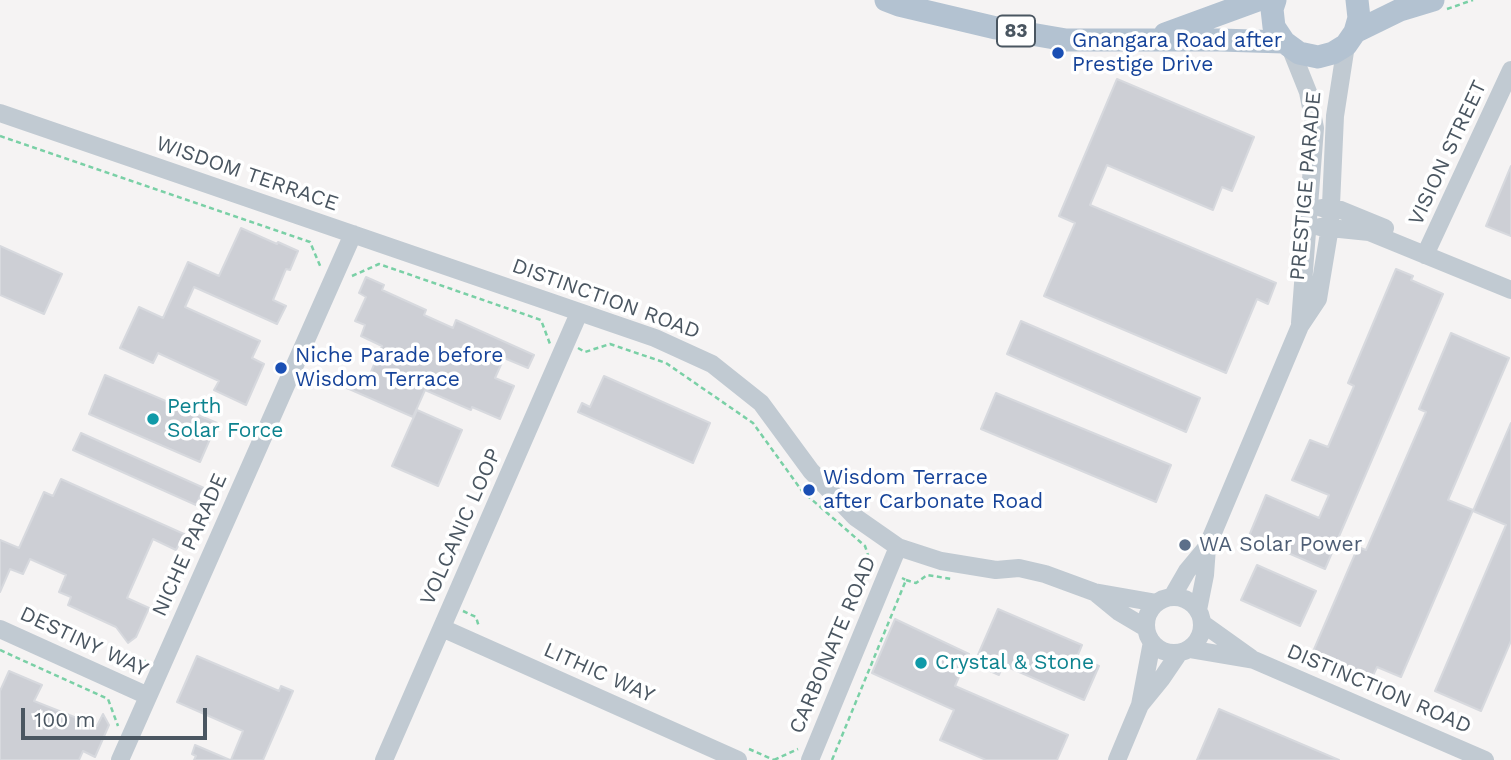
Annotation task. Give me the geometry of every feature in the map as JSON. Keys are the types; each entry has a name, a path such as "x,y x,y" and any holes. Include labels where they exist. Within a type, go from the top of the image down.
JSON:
{"main road":[{"name":"83","path":"886,0 996,28 1066,40 1287,45 1299,53 1318,57 1333,53 1351,38 1400,10 1433,0"},
{"name":"83","path":"1149,40 1258,0"},
{"path":"1275,0 1272,9 1275,27 1287,45"},
{"path":"1351,38 1359,18 1357,0"}],"street":[{"name":"PRESTIGE PARADE","path":"1164,600 1207,547 1300,326 1318,299 1330,218 1336,106 1351,38"},
{"name":"PRESTIGE PARADE","path":"1287,45 1308,92 1315,128 1300,326"},
{"name":"VISION STREET","path":"1425,255 1511,70"},
{"path":"1313,158 1325,149 1336,106"},
{"name":"WISDOM TERRACE","path":"0,113 480,277"},
{"path":"1310,208 1330,218"},
{"path":"1308,226 1330,218 1341,210 1399,235 1425,255 1511,290"},
{"name":"NICHE PARADE","path":"120,760 354,234"},
{"name":"DISTINCTION ROAD","path":"480,277 655,338 712,364 761,403 811,471 855,517 898,547 941,561 996,570 1019,568 1045,574 1094,592 1164,600"},
{"name":"VOLCANIC LOOP","path":"384,760 442,628 559,344 579,313"},
{"name":"CARBONATE ROAD","path":"810,760 898,547"},
{"name":"PRESTIGE PARADE","path":"1200,617 1207,547"},
{"name":"DISTINCTION ROAD","path":"1094,592 1149,635"},
{"path":"1116,760 1140,705 1184,651 1199,638 1200,617 1182,598 1164,600 1150,610 1140,705"},
{"name":"DISTINCTION ROAD","path":"1200,617 1254,660 1485,760"},
{"name":"LITHIC WAY","path":"442,628 738,760"},
{"name":"DESTINY WAY","path":"0,629 148,696"},
{"path":"1149,635 1164,651 1184,651"},
{"name":"DISTINCTION ROAD","path":"1184,651 1254,660"}],"path":[{"path":"0,136 310,242 322,270 349,281 352,276 379,264 541,320 545,329 559,344 585,352 610,344 666,363 754,423 802,491 864,546 871,564 916,583 927,575 956,579"},
{"path":"545,329 559,344"},
{"path":"832,760 906,580"},
{"path":"0,650 108,699 118,726"},
{"path":"100,695 114,665 122,669 150,659"}],"building":[{"path":"1117,79 1254,137 1232,191 1222,187 1213,210 1107,165 1090,205 1276,283 1268,304 1257,299 1226,373 1044,296 1075,223 1059,216"},
{"path":"1511,166 1511,236 1486,226"},
{"path":"241,228 298,251 290,270 286,269 273,300 286,306 277,324 194,287 185,307 260,341 252,358 264,364 246,405 214,390 219,381 158,353 153,363 120,348 139,307 163,318 188,262 219,276"},
{"path":"0,246 62,274 44,314 0,295"},
{"path":"1396,269 1413,276 1411,280 1443,294 1325,569 1249,536 1266,495 1319,518 1329,495 1292,480 1310,440 1328,447 1354,386 1348,383"},
{"path":"366,277 384,285 382,290 426,310 424,315 453,328 456,320 534,355 528,368 504,358 495,378 514,386 500,419 425,390 413,417 340,385 343,376 365,386 382,346 361,336 365,325 355,321 366,297 359,293"},
{"path":"1021,321 1200,398 1186,432 1007,354"},
{"path":"1451,333 1509,358 1448,500 1473,510 1401,677 1377,667 1371,680 1312,654 1358,547 1366,550 1426,412 1419,409"},
{"name":"Perth Solar Force","path":"105,375 217,423 200,462 89,414"},
{"path":"604,376 710,423 693,463 578,412 582,403 590,407"},
{"path":"996,393 1171,465 1156,502 981,429"},
{"path":"417,410 462,430 438,486 392,466"},
{"path":"1511,423 1511,641 1481,711 1435,691 1506,525 1473,511"},
{"path":"81,433 204,488 196,505 73,450"},
{"path":"61,479 184,534 176,550 153,539 127,598 149,608 136,637 128,643 116,627 68,605 71,597 59,592 66,575 30,559 23,574 10,569 0,592 0,540 19,548 44,492 53,496"},
{"path":"1257,565 1316,591 1300,626 1241,600"},
{"path":"998,609 1082,645 1077,657 1099,666 1084,700 1003,665 999,675 974,664"},
{"path":"895,619 969,654 955,686 1068,735 1057,760 986,760 940,740 954,710 872,673"},
{"path":"197,656 279,691 281,686 293,691 263,760 231,760 243,731 177,702"},
{"path":"9,671 42,685 34,701 97,726 103,714 109,725 95,757 83,751 79,760 0,760 0,691"},
{"path":"1219,709 1339,760 1197,760"},
{"path":"195,745 230,760 194,760 196,756 192,754"}],"place":[{"name":"Gnangara Road after Prestige Drive","path":"1058,53"},
{"name":"Niche Parade before Wisdom Terrace","path":"281,368"},
{"name":"Perth Solar Force","path":"153,419"},
{"name":"Wisdom Terrace after Carbonate Road","path":"809,490"},
{"name":"WA Solar Power","path":"1185,545"},
{"name":"Crystal & Stone","path":"921,663"}]}
